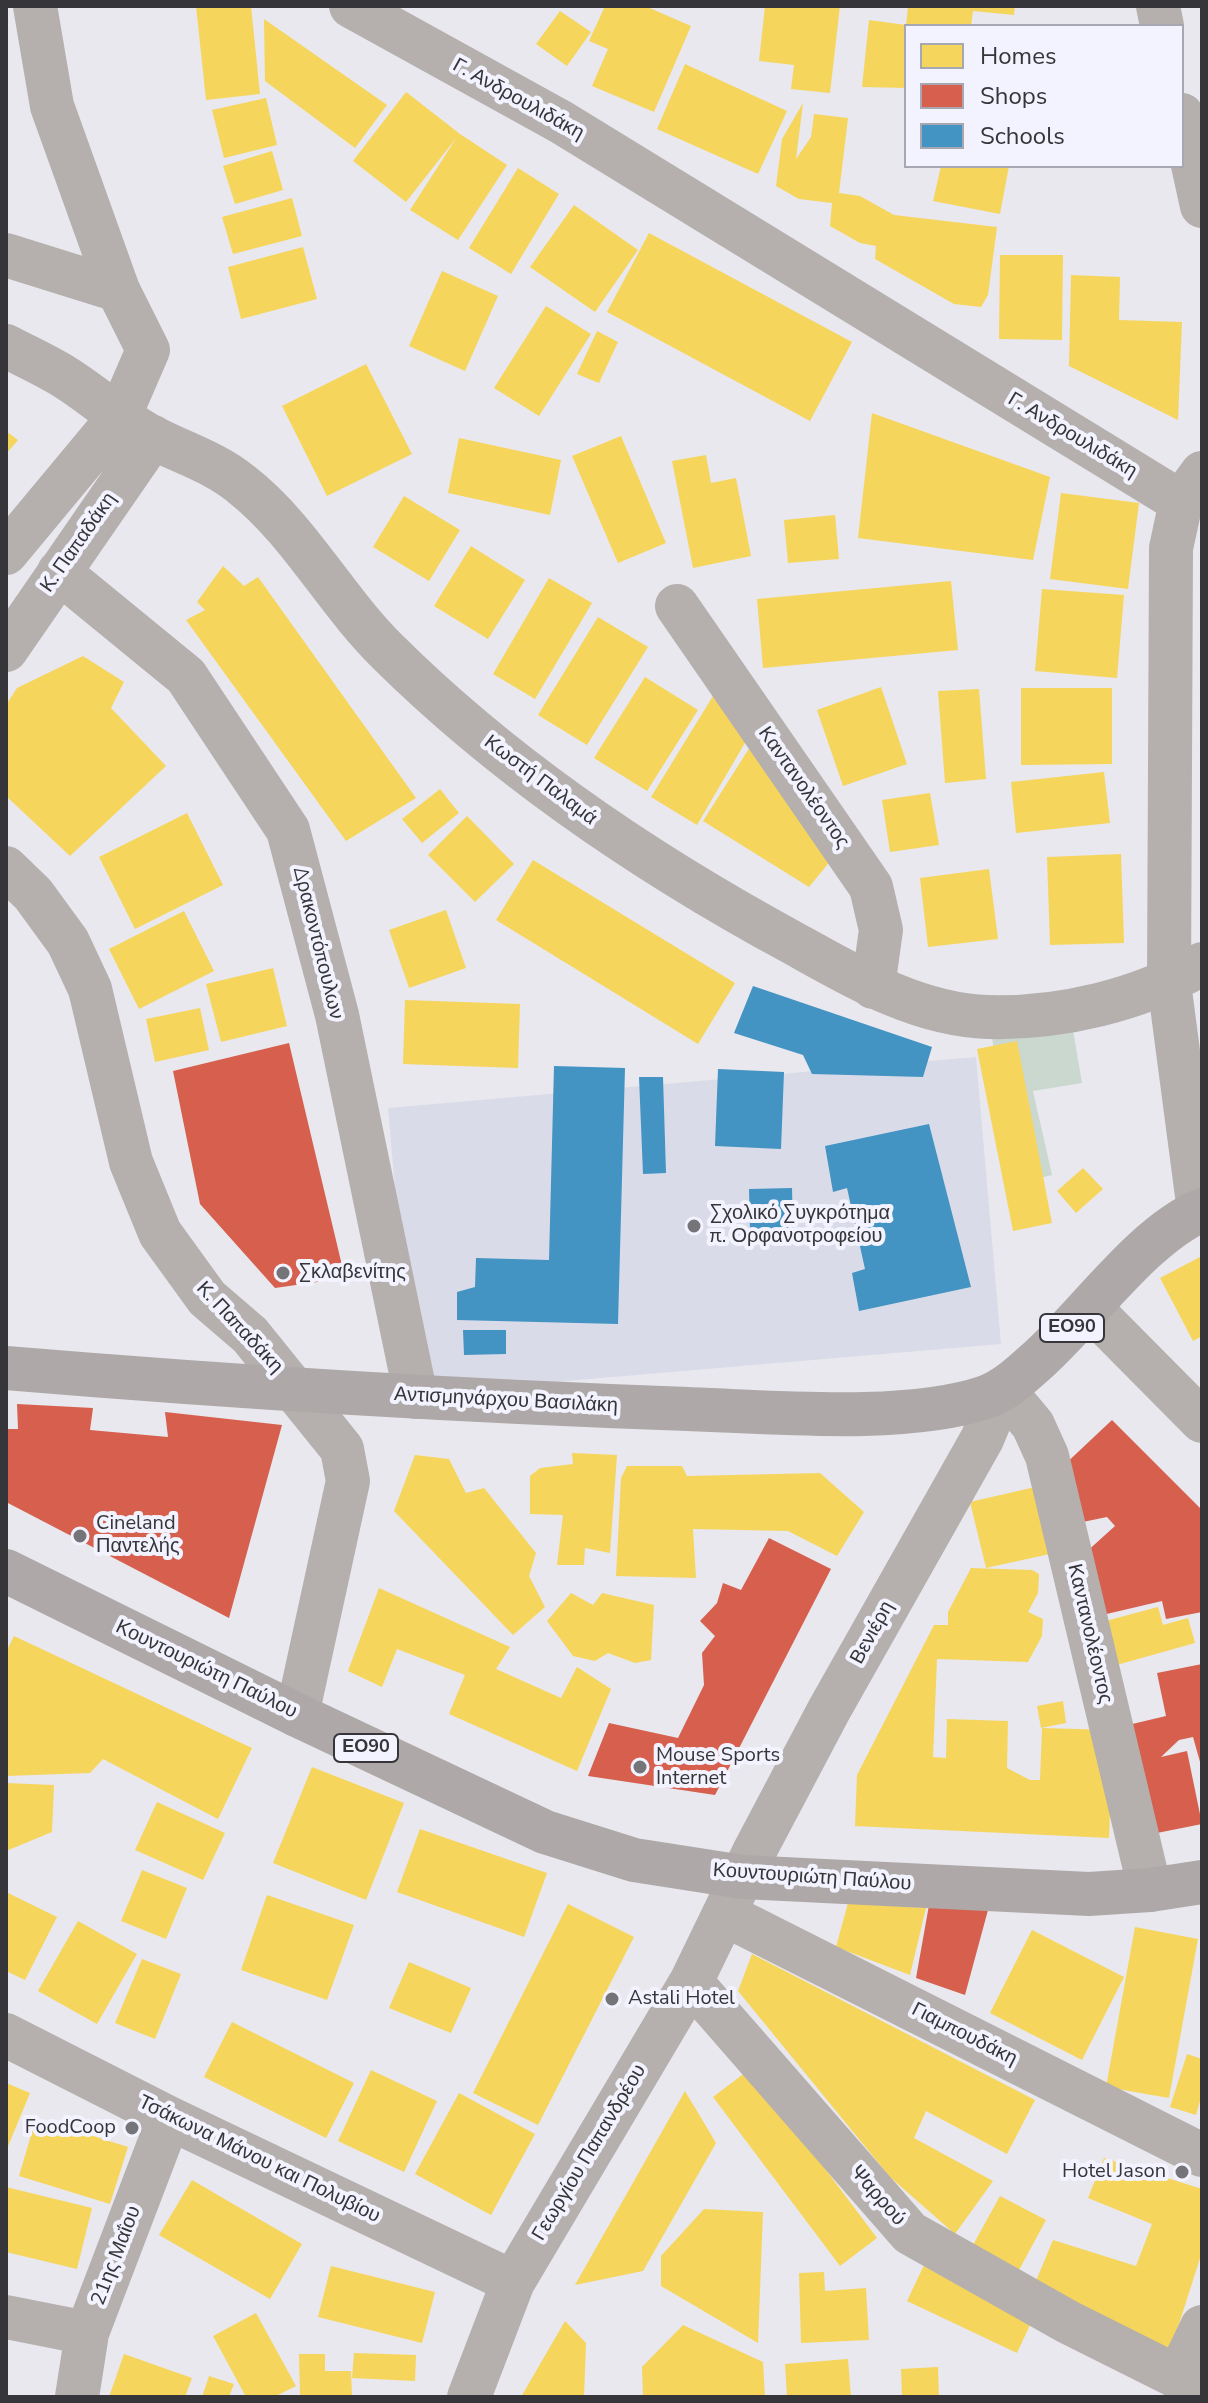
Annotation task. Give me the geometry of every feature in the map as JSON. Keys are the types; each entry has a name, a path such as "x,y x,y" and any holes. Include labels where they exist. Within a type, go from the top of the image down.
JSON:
{"main road":[{"name":"ΕΟ90","path":"1003,1389 1091,1309 1171,1228 1201,1211"},
{"name":"Αντισμηνάρχου Βασιλάκη","path":"6,1368 250,1388 643,1408 863,1412 952,1405 1003,1389"},
{"name":"Κουντουριώτη Παύλου","path":"6,1571 297,1715 545,1832 734,1896 1089,1894 1150,1890 1202,1882"}],"street":[{"path":"6,553 136,427 148,350 118,290 52,106 35,6"},
{"name":"Γ. Ανδρουλιδάκη","path":"351,6 561,122 1191,488 1171,548 1185,974 1201,1211"},
{"path":"1184,124 1202,206"},
{"path":"6,255 118,290"},
{"name":"Κωστή Παλαμά","path":"6,346 63,376 136,427 203,459 242,484 274,515 385,649 459,719 556,796 740,915 873,987 933,1008 987,1017 1072,1012 1185,974"},
{"name":"Κ. Παπαδάκη","path":"6,650 59,572 136,427"},
{"name":"Δρακοντόπουλων","path":"59,572 186,676 288,830 337,1015 416,1397"},
{"name":"Καντανολέοντος","path":"677,606 871,887 881,930 873,987"},
{"name":"Κ. Παπαδάκη","path":"6,868 33,894 68,942 90,989 131,1162 160,1233 207,1298 250,1335 342,1449 348,1481 297,1715"},
{"path":"1091,1309 1202,1421"},
{"name":"Καντανολέοντος","path":"1003,1389 1033,1425 1047,1456 1150,1890"},
{"name":"Βενιέρη","path":"734,1896 829,1710 982,1439 1003,1389"},
{"name":"Γεωργίου Παπανδρέου","path":"469,2397 513,2282 691,1982 734,1896"},
{"name":"Γιαμπουδάκη","path":"734,1896 1202,2155"},
{"name":"Ψαρρού","path":"691,1982 910,2233 1068,2322 1190,2381"},
{"name":"Τσάκωνα Μάνου και Πολυβίου","path":"6,2035 169,2118 513,2282"},
{"name":"21ης Μαΐου","path":"77,2397 87,2333 169,2118"},
{"path":"6,2317 87,2333"},
{"path":"1190,2381 1202,2327"}],"shaded area":[{"path":"1072,1024 1082,1083 1033,1091 1052,1175 1014,1184 992,1038"},
{"name":"Σχολικό Συγκρότημα π. Ορφανοτροφείου","path":"976,1057 1001,1344 413,1394 388,1108"}],"building: Homes":[{"path":"196,6 251,6 260,94 206,100"},
{"path":"605,6 645,6 691,26 654,112 592,86 608,49 589,41"},
{"path":"765,6 840,6 830,93 791,89 794,65 759,61"},
{"path":"908,6 1015,6 1014,15 973,11 971,24 906,24"},
{"path":"560,11 591,32 567,66 536,44"},
{"path":"264,19 387,105 355,148 265,81"},
{"path":"869,20 904,25 904,88 862,87"},
{"path":"685,64 787,111 758,174 657,129"},
{"path":"406,92 460,134 507,165 458,240 410,210 457,137 406,202 353,161"},
{"path":"266,98 277,145 224,158 212,110"},
{"path":"803,103 796,159 811,137 814,114 848,118 839,193 860,196 894,215 997,227 988,295 981,307 954,304 875,259 876,246 860,243 830,226 832,203 799,199 776,186 782,139"},
{"path":"272,151 283,190 235,204 223,166"},
{"path":"518,168 559,194 511,274 469,248"},
{"path":"941,168 1009,168 1000,214 933,201"},
{"path":"292,198 302,236 233,254 222,217"},
{"path":"574,205 638,250 595,312 530,267"},
{"path":"649,233 852,342 810,421 607,312"},
{"path":"303,247 317,299 241,319 228,267"},
{"path":"1000,255 1063,255 1062,340 999,339"},
{"path":"442,271 498,296 465,371 409,346"},
{"path":"1071,275 1120,277 1119,320 1182,322 1178,420 1069,366"},
{"path":"546,306 591,334 539,416 494,388"},
{"path":"597,331 618,342 599,383 577,374"},
{"path":"366,364 412,454 327,496 282,406"},
{"path":"872,413 1050,477 1033,560 858,538"},
{"path":"6,431 18,440 6,454"},
{"path":"621,436 666,543 618,563 572,456"},
{"path":"459,438 561,460 550,515 448,493"},
{"path":"706,455 711,483 736,478 751,556 693,568 672,461"},
{"path":"1061,493 1139,503 1128,589 1050,579"},
{"path":"404,496 460,530 429,581 373,547"},
{"path":"835,515 839,559 788,563 784,520"},
{"path":"471,546 525,580 488,639 434,606"},
{"path":"223,566 244,586 258,577 416,798 346,841 186,620 205,610 197,602"},
{"path":"549,578 592,603 535,699 493,674"},
{"path":"951,581 958,650 763,668 757,599"},
{"path":"1042,589 1124,595 1117,678 1035,671"},
{"path":"598,617 648,647 587,745 538,715"},
{"path":"83,656 124,682 111,708 166,766 70,856 6,796 6,705 17,688"},
{"path":"645,677 698,710 647,791 594,758"},
{"path":"881,687 907,764 843,786 817,710"},
{"path":"1021,688 1112,688 1112,764 1021,765"},
{"path":"979,689 986,779 945,783 938,691"},
{"path":"713,696 746,741 697,825 651,797"},
{"path":"750,747 841,848 809,887 703,821"},
{"path":"1104,772 1110,823 1016,833 1011,782"},
{"path":"440,789 459,813 422,843 402,819"},
{"path":"930,793 939,845 890,852 882,800"},
{"path":"187,813 223,885 135,929 99,857"},
{"path":"467,816 514,864 475,902 428,855"},
{"path":"1121,854 1124,943 1050,945 1047,857"},
{"path":"533,860 735,983 698,1044 496,920"},
{"path":"989,869 998,939 928,947 920,878"},
{"path":"446,910 466,968 409,988 389,930"},
{"path":"184,911 214,971 139,1009 109,949"},
{"path":"273,968 287,1026 221,1042 206,984"},
{"path":"405,1000 520,1004 518,1068 403,1064"},
{"path":"200,1008 209,1050 155,1062 146,1019"},
{"path":"1017,1041 1052,1223 1013,1231 977,1049"},
{"path":"1083,1168 1103,1189 1076,1213 1057,1191"},
{"path":"1202,1256 1202,1336 1193,1341 1160,1278"},
{"path":"572,1453 617,1455 610,1553 585,1548 584,1565 557,1565 563,1515 530,1514 530,1476 540,1468 573,1464"},
{"path":"415,1455 449,1459 466,1493 484,1488 536,1553 529,1576 545,1607 513,1635 394,1511"},
{"path":"627,1466 682,1466 687,1476 820,1473 864,1512 837,1556 788,1531 693,1529 696,1578 616,1576 621,1478"},
{"path":"1044,1485 1059,1552 986,1568 970,1502"},
{"path":"971,1568 1032,1570 1039,1574 1038,1593 1028,1612 1043,1619 1042,1636 1028,1662 937,1659 933,1757 946,1758 947,1719 1008,1721 1007,1768 1030,1780 1040,1780 1042,1728 1113,1730 1109,1838 855,1826 857,1775 934,1625 948,1625 948,1612"},
{"path":"379,1588 510,1647 496,1669 561,1698 577,1667 611,1689 577,1771 449,1714 465,1675 397,1649 382,1687 348,1671"},
{"path":"571,1593 593,1605 602,1593 654,1605 651,1660 635,1663 608,1653 595,1661 573,1656 547,1621"},
{"path":"1158,1607 1163,1625 1188,1618 1195,1643 1113,1666 1102,1622"},
{"path":"14,1636 252,1748 218,1819 103,1759 90,1773 6,1776 6,1652"},
{"path":"1063,1701 1066,1723 1041,1728 1037,1706"},
{"path":"312,1767 404,1803 366,1900 273,1863"},
{"path":"6,1783 54,1785 52,1832 6,1851"},
{"path":"157,1802 225,1833 203,1880 135,1850"},
{"path":"420,1829 547,1873 524,1937 397,1892"},
{"path":"142,1870 187,1888 166,1939 121,1921"},
{"path":"6,1892 57,1917 25,1980 6,1971"},
{"path":"267,1895 354,1925 327,2000 241,1970"},
{"path":"848,1903 926,1908 910,1975 836,1947"},
{"path":"568,1904 634,1937 538,2125 473,2093"},
{"path":"78,1921 137,1954 97,2024 38,1991"},
{"path":"1135,1927 1198,1939 1169,2098 1106,2087"},
{"path":"1032,1930 1124,1977 1082,2060 990,2013"},
{"path":"752,1954 1035,2100 1007,2154 926,2111 914,2138 993,2181 955,2234 890,2177 738,1991"},
{"path":"142,1959 181,1974 155,2039 115,2023"},
{"path":"409,1962 471,1988 451,2033 389,2008"},
{"path":"232,2022 354,2083 326,2138 204,2077"},
{"path":"1187,2054 1202,2059 1202,2094 1196,2115 1170,2107"},
{"path":"750,2069 877,2238 840,2266 713,2097"},
{"path":"371,2070 437,2101 404,2172 338,2141"},
{"path":"6,2083 30,2093 6,2151"},
{"path":"685,2091 716,2143 643,2271 575,2285"},
{"path":"459,2093 535,2134 491,2215 415,2174"},
{"path":"36,2118 128,2147 110,2204 19,2176"},
{"path":"1104,2158 1202,2189 1202,2252 1171,2349 1033,2288 1053,2240 1136,2266 1152,2224 1088,2198"},
{"path":"192,2180 302,2244 270,2299 159,2235"},
{"path":"6,2187 92,2208 77,2269 6,2252"},
{"path":"1000,2196 1046,2220 1019,2270 973,2245"},
{"path":"704,2209 763,2212 758,2343 661,2286 661,2256"},
{"path":"926,2261 1036,2312 1017,2353 907,2301"},
{"path":"331,2266 435,2292 422,2343 318,2317"},
{"path":"824,2272 825,2291 866,2288 869,2340 801,2343 799,2273"},
{"path":"256,2313 296,2386 274,2397 246,2397 213,2336"},
{"path":"565,2321 586,2343 584,2397 521,2397"},
{"path":"683,2325 763,2362 765,2397 643,2397 642,2367"},
{"path":"354,2353 416,2355 415,2381 352,2378"},
{"path":"124,2354 192,2378 185,2397 109,2397"},
{"path":"299,2354 325,2354 325,2371 351,2371 352,2395 300,2396"},
{"path":"848,2359 851,2397 787,2397 785,2364"},
{"path":"938,2367 939,2397 902,2397 901,2369"},
{"path":"209,2376 234,2384 229,2397 202,2397"}],"building: Shops":[{"path":"289,1043 345,1278 275,1288 200,1204 173,1071"},
{"path":"17,1404 93,1408 90,1430 168,1437 165,1412 282,1425 229,1618 6,1502 6,1429 18,1429"},
{"path":"1112,1420 1201,1509 1202,1612 1166,1619 1162,1601 1098,1616 1084,1554 1115,1526 1107,1517 1073,1524 1061,1468"},
{"path":"769,1538 831,1569 715,1795 588,1776 609,1723 678,1738 704,1685 702,1653 715,1636 700,1621 717,1603 723,1583 741,1590"},
{"path":"1202,1664 1202,1769 1193,1737 1179,1740 1161,1757 1187,1751 1202,1824 1152,1834 1128,1725 1166,1716 1157,1673"},
{"path":"929,1905 988,1910 965,1995 916,1978"}],"building: Schools":[{"path":"753,986 932,1047 923,1077 812,1074 803,1055 734,1033"},
{"path":"554,1066 625,1068 618,1324 457,1320 457,1292 475,1287 476,1258 549,1260"},
{"path":"718,1069 784,1072 781,1149 715,1146"},
{"path":"639,1077 663,1077 666,1173 643,1174"},
{"path":"929,1124 971,1287 859,1311 852,1273 865,1269 847,1188 833,1192 825,1146"},
{"path":"792,1188 793,1230 750,1231 749,1189"},
{"path":"463,1330 506,1330 506,1354 464,1355"}],"place":[{"name":"Σχολικό Συγκρότημα π. Ορφανοτροφείου","path":"694,1226"},
{"name":"Σκλαβενίτης","path":"283,1273"},
{"name":"Cineland Παντελής","path":"80,1536"},
{"name":"Mouse Sports Internet","path":"640,1767"},
{"name":"Astali Hotel","path":"612,1999"},
{"name":"FoodCoop","path":"132,2128"},
{"name":"Hotel Jason","path":"1182,2172"}]}
